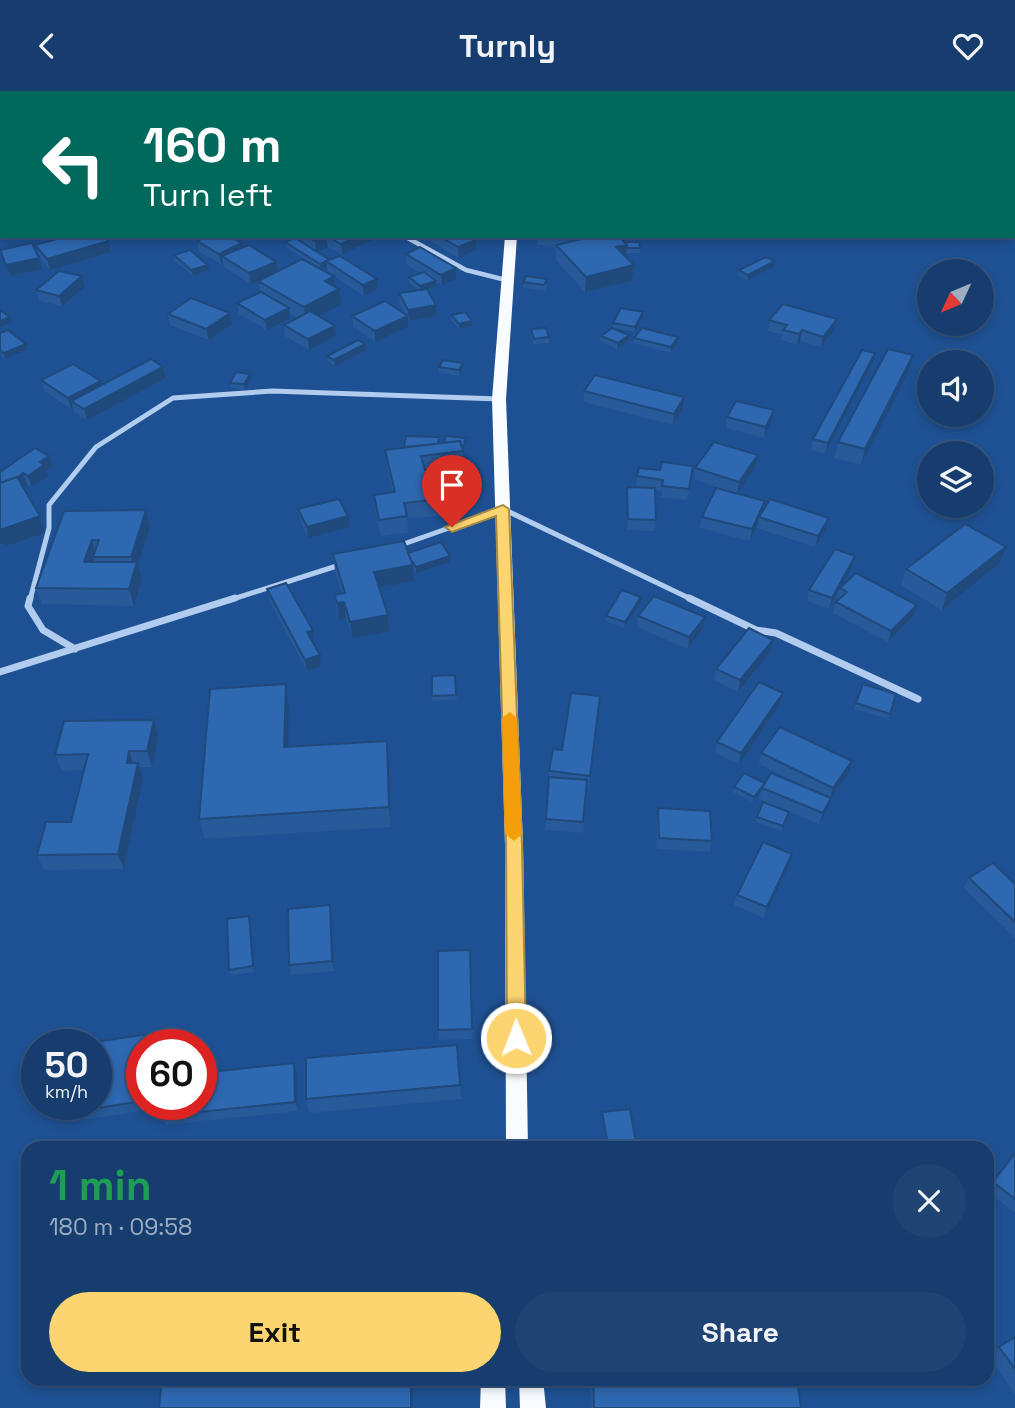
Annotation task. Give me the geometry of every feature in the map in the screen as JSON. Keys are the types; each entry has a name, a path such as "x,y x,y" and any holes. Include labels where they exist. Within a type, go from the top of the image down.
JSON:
{"main road":[{"path":"511,238 499,399 514,845 517,1141"},
{"path":"493,1386 493,1408"},
{"path":"531,1386 533,1408"}],"street":[{"path":"408,238 465,269 492,279 506,280"},
{"path":"75,649 43,630 28,606 49,529 49,505 96,447 173,398 272,391 499,399"},
{"path":"387,549 503,509 756,630 776,633 918,699"},
{"path":"0,672 349,563"}],"building":[{"path":"61,238 106,238 108,241 47,259 35,245"},
{"path":"204,238 233,238 242,243 219,254 197,241"},
{"path":"295,238 330,260 320,264 285,242"},
{"path":"330,238 353,238 341,244"},
{"path":"442,238 476,240 458,247"},
{"path":"586,238 621,238 627,245 616,247 634,265 586,277 556,245"},
{"path":"625,242 639,242 640,248 627,248"},
{"path":"32,243 39,258 6,265 0,250"},
{"path":"249,245 276,262 249,273 222,256"},
{"path":"420,247 456,268 441,275 406,254"},
{"path":"190,250 208,265 191,270 174,255"},
{"path":"340,256 377,279 363,285 326,261"},
{"path":"766,257 775,261 748,275 739,270"},
{"path":"302,259 334,276 325,281 339,289 304,307 258,281"},
{"path":"59,271 82,276 59,296 36,290"},
{"path":"424,272 436,281 420,286 409,277"},
{"path":"526,276 547,279 544,285 523,282"},
{"path":"427,289 436,305 408,310 399,293"},
{"path":"261,292 289,308 265,320 237,303"},
{"path":"191,298 230,313 206,329 168,314"},
{"path":"385,301 408,316 375,331 352,316"},
{"path":"783,304 837,319 823,337 802,330 799,334 783,330 787,325 769,320"},
{"path":"621,308 643,312 635,327 613,323"},
{"path":"0,310 10,317 0,321"},
{"path":"310,311 335,326 308,339 284,325"},
{"path":"465,312 472,321 459,324 452,315"},
{"path":"546,328 549,337 534,339 531,329"},
{"path":"612,328 629,335 618,343 601,336"},
{"path":"642,328 678,337 671,347 634,338"},
{"path":"8,330 26,344 4,353 0,350 0,333"},
{"path":"358,340 365,344 334,360 327,356"},
{"path":"888,349 913,355 865,449 838,442"},
{"path":"862,350 875,353 828,443 813,439"},
{"path":"151,359 163,367 84,409 71,401"},
{"path":"443,360 463,363 459,370 439,367"},
{"path":"73,364 101,381 68,398 41,380"},
{"path":"236,372 250,374 244,384 230,383"},
{"path":"595,375 684,397 674,414 584,391"},
{"path":"736,401 774,410 766,427 727,417"},
{"path":"406,436 439,437 438,444 404,447"},
{"path":"446,436 466,438 463,448 460,441 444,443"},
{"path":"460,441 463,451 421,456 425,470 439,468 447,498 404,503 407,516 379,520 374,495 395,492 385,450"},
{"path":"714,442 758,455 739,482 695,468"},
{"path":"35,448 49,456 40,462 44,465 28,476 23,473 17,478 0,483 0,472"},
{"path":"662,462 693,466 689,489 662,486 663,480 637,476 639,468 660,470"},
{"path":"462,475 470,490 450,495 442,479"},
{"path":"17,477 40,516 0,530 0,483"},
{"path":"627,487 655,488 656,520 628,519"},
{"path":"716,488 765,501 752,529 702,517"},
{"path":"339,499 348,516 307,527 298,509"},
{"path":"770,499 829,518 818,536 759,517"},
{"path":"146,510 131,557 93,557 99,540 92,540 84,562 137,562 129,589 36,588 64,511"},
{"path":"965,524 1006,547 947,593 906,569"},
{"path":"404,541 413,565 374,572 388,615 350,622 344,602 337,603 334,595 345,593 333,554"},
{"path":"441,542 450,556 416,567 408,553"},
{"path":"835,549 855,556 832,598 809,590"},
{"path":"856,573 917,605 891,631 836,602 847,592 840,588"},
{"path":"286,583 313,630 307,632 320,655 305,660 267,589"},
{"path":"622,590 641,597 625,622 606,616"},
{"path":"654,596 705,617 689,637 638,616"},
{"path":"749,628 773,640 740,680 716,669"},
{"path":"455,675 456,695 432,696 432,676"},
{"path":"759,682 783,693 741,753 717,742"},
{"path":"286,684 284,747 387,741 389,807 199,819 210,689"},
{"path":"863,684 896,694 890,714 856,703"},
{"path":"571,693 600,696 590,776 549,771 553,749 562,750"},
{"path":"154,720 147,751 129,751 127,763 138,763 118,854 37,855 46,822 71,822 88,754 55,755 64,721"},
{"path":"780,727 852,761 833,788 761,753"},
{"path":"744,773 765,783 754,797 734,787"},
{"path":"771,773 831,798 823,813 762,788"},
{"path":"549,777 587,780 583,822 546,819"},
{"path":"763,802 789,812 783,826 757,817"},
{"path":"658,808 710,811 712,841 659,838"},
{"path":"763,842 792,854 767,907 737,895"},
{"path":"993,863 1015,884 1015,922 969,878"},
{"path":"330,905 332,961 289,965 288,909"},
{"path":"249,916 253,966 229,970 227,919"},
{"path":"470,950 472,1029 438,1030 438,951"},
{"path":"126,1037 126,1104 112,1106 112,1039"},
{"path":"457,1045 460,1085 306,1099 306,1058"},
{"path":"294,1063 295,1102 217,1110 217,1071"},
{"path":"630,1109 636,1141 607,1141 602,1112"},
{"path":"1015,1153 1015,1199 994,1181"},
{"path":"1015,1337 1015,1369 999,1347"},
{"path":"161,1386 411,1386 411,1408 159,1408"},
{"path":"593,1386 798,1386 801,1408 594,1408"}],"slow traffic":[{"path":"510,718 514,834"}],"route":[{"path":"452,527 503,509 514,845 516,1038"}]}
